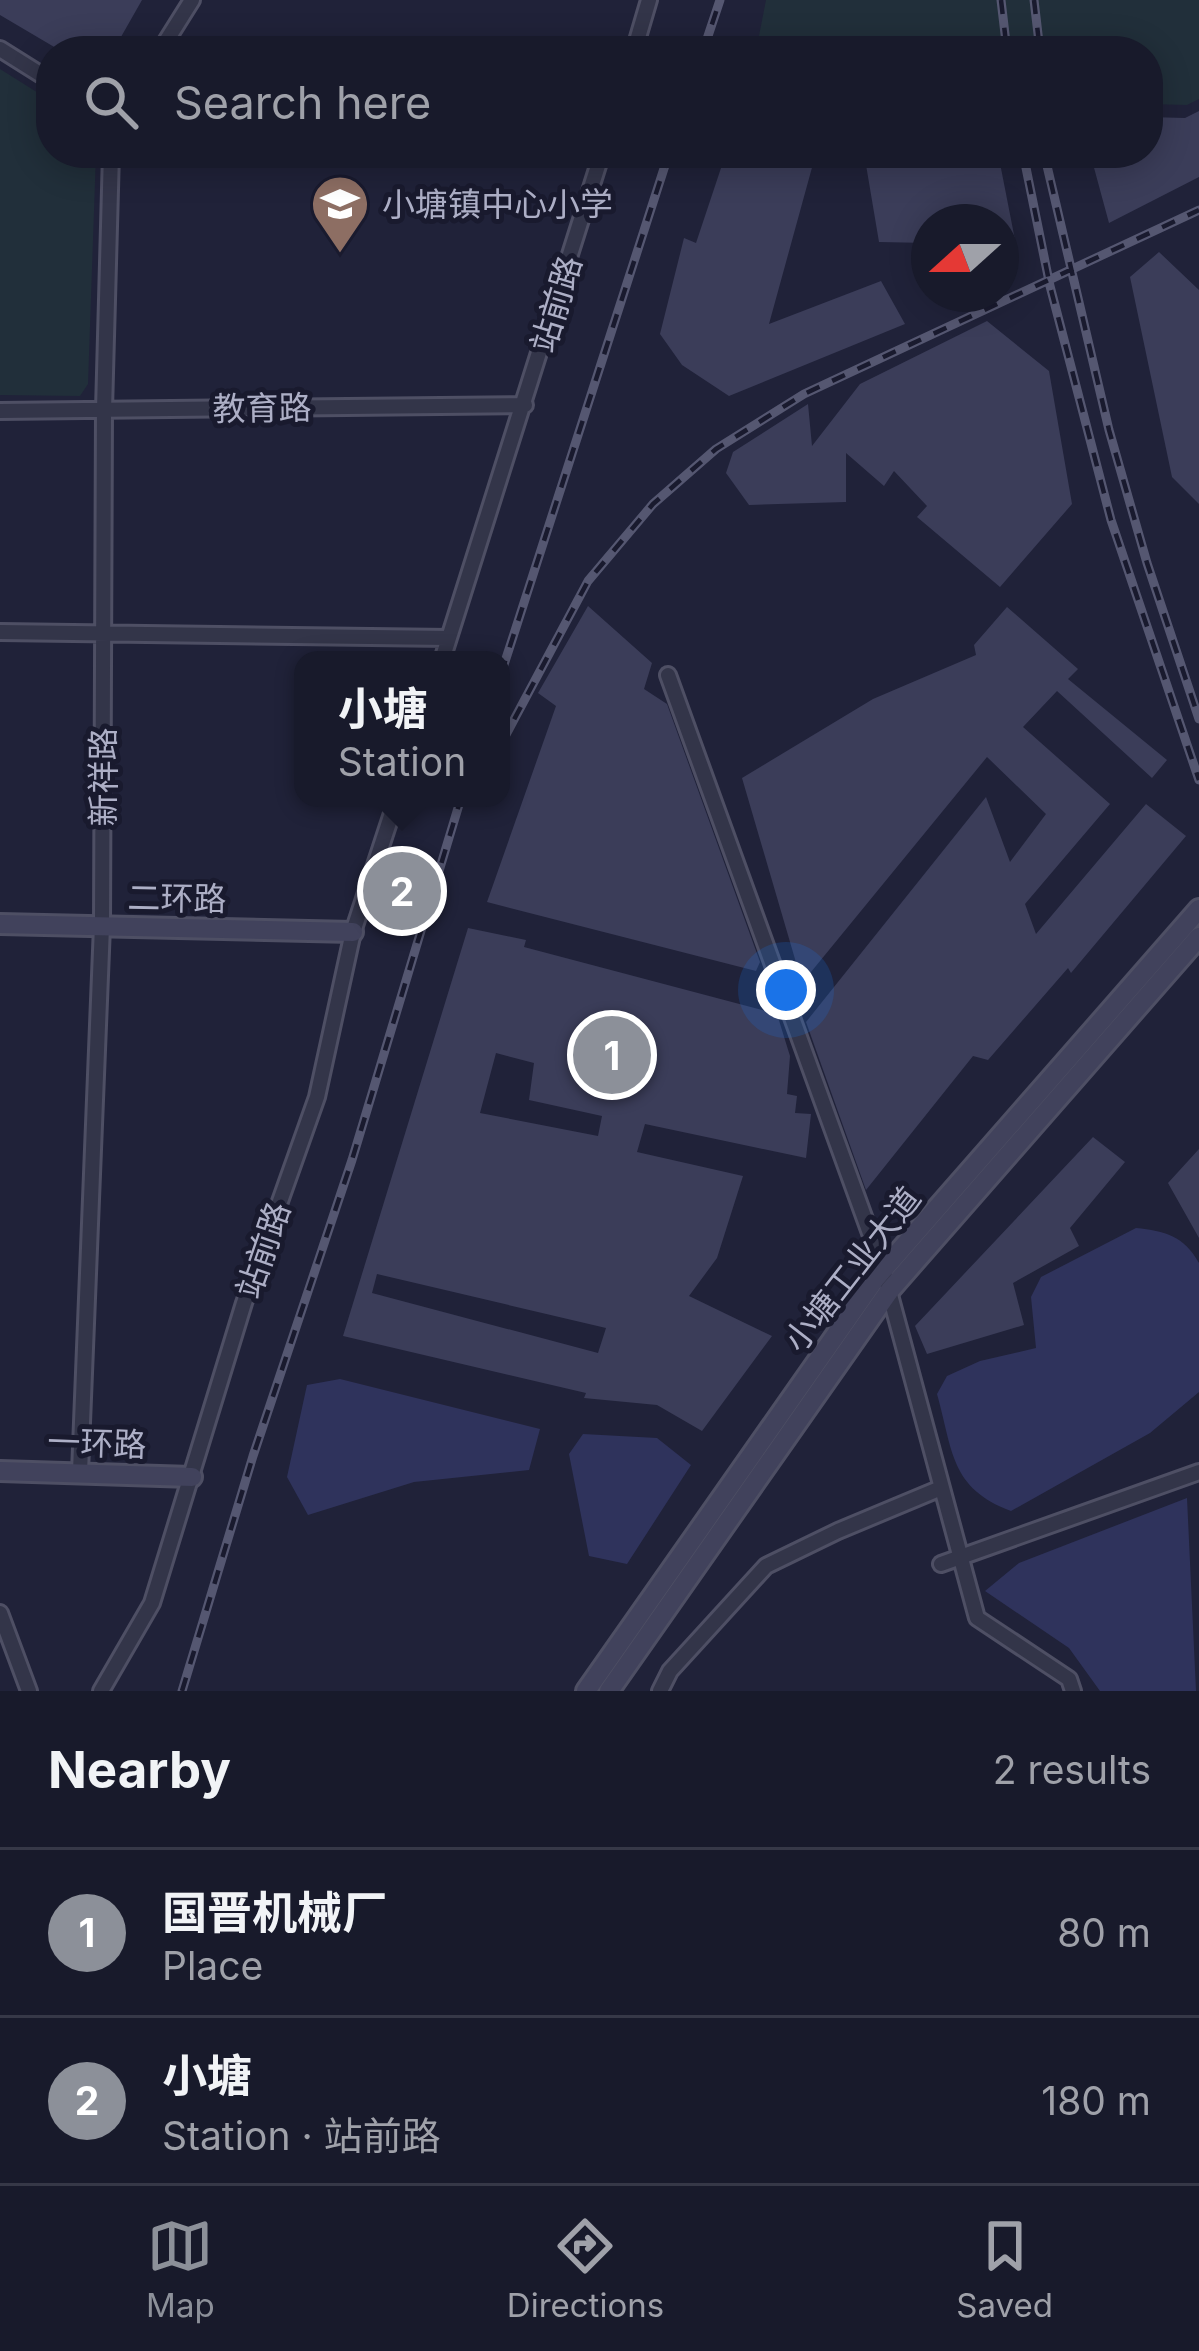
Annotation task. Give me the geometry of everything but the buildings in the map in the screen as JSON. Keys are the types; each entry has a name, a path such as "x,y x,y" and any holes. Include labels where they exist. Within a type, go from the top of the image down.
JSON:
{"main road":[{"name":"小塘工业大道","path":"586,1691 884,1269 1199,909"},
{"name":"二环路","path":"0,924 353,932"},
{"name":"小塘工业大道","path":"612,1690 890,1291 1199,937"},
{"name":"一环路","path":"0,1471 192,1477"}],"street":[{"path":"169,36 192,0"},
{"path":"638,36 649,0"},
{"path":"0,49 36,72"},
{"name":"新祥路","path":"80,1472 102,926 104,410 111,168"},
{"name":"站前路","path":"445,651 597,168"},
{"name":"教育路","path":"0,411 525,405"},
{"path":"0,632 449,638"},
{"path":"668,675 884,1269 977,1618 1069,1679 1073,1691"},
{"name":"站前路","path":"100,1691 152,1603 244,1303 317,1097 353,932 394,807"},
{"path":"941,1564 1199,1472"},
{"path":"660,1691 670,1671 766,1566 941,1488"},
{"path":"0,1613 29,1691"}],"shaded area":[{"path":"766,0 1199,0 1199,99 1187,105 1163,104 1163,36 759,36"},
{"path":"0,69 36,92 36,168 95,168 88,384 80,396 0,395"}],"water":[{"path":"1136,1228 1173,1236 1199,1263 1199,1392 1150,1433 1011,1511 991,1502 976,1491 957,1465 937,1394 947,1376 980,1361 1036,1348 1031,1297 1041,1277"},
{"path":"340,1379 540,1429 529,1470 414,1482 308,1515 287,1477 307,1385"},
{"path":"583,1434 657,1438 691,1465 627,1564 589,1556 569,1454"},
{"path":"1187,1498 1196,1691 1100,1691 1069,1648 985,1591 1019,1563"}],"railway":[{"path":"708,36 720,0"},
{"path":"1001,0 1005,36"},
{"path":"1034,0 1038,36"},
{"path":"508,651 664,168"},
{"path":"1026,168 1050,286 1111,520 1199,780"},
{"path":"1048,168 1109,430 1199,719"},
{"path":"510,727 588,581 653,504 716,449 804,394 1199,210"},
{"path":"182,1691 253,1456 352,1160 458,807"}],"place":[{"name":"小塘镇中心小学","path":"340,255"},
{"name":"小塘","path":"402,891"},
{"name":"国晋机械厂","path":"612,1055"}]}
